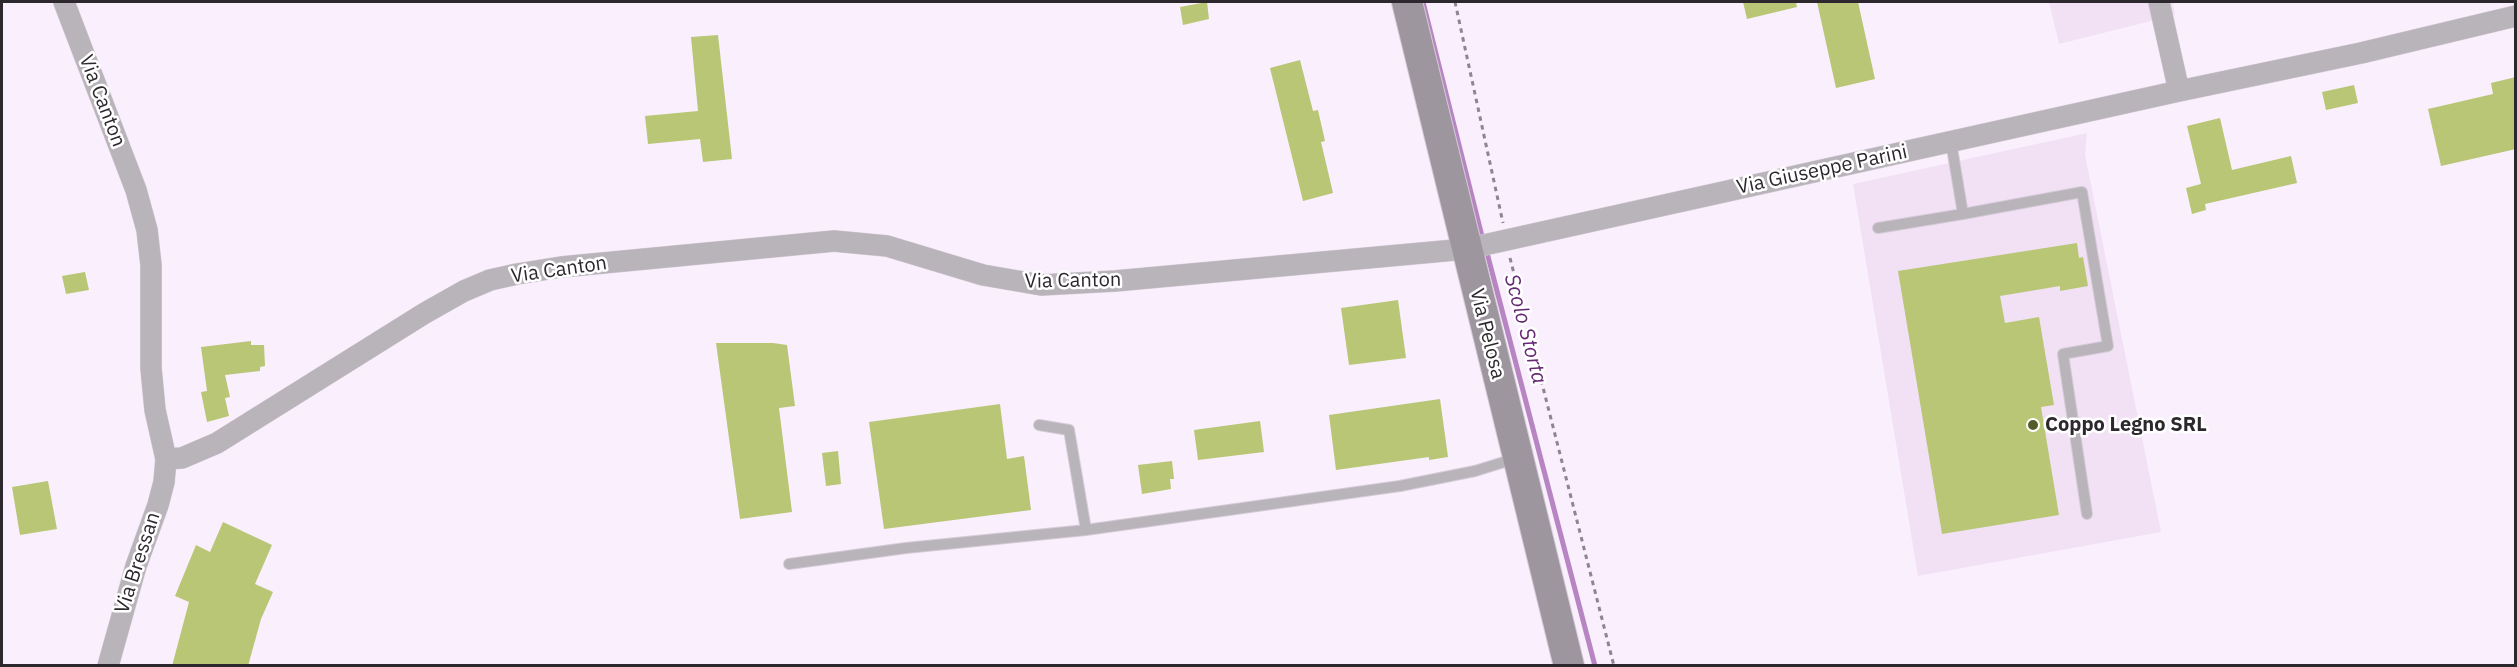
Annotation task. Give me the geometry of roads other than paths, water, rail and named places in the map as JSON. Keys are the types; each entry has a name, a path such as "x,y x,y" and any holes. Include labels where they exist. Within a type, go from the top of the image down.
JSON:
{"main road":[{"name":"Via Pelosa","path":"1407,2 1470,248 1569,666"}],"street":[{"name":"Via Canton","path":"64,2 132,180 147,230 151,265 151,368 155,410 166,459 182,458 217,443 424,313 464,291 490,280 517,274 561,267 834,240 886,246 983,275 1041,285 1115,281 1470,248"},
{"path":"2159,2 2179,91"},
{"name":"Via Giuseppe Parini","path":"1470,248 2361,53 2516,16"},
{"name":"Via Bressan","path":"108,666 127,595 158,505 164,482 166,459"}],"lane":[{"path":"1951,142 1963,214"},
{"path":"1878,228 2082,192 2108,346 2063,354 2087,514"},
{"path":"1039,425 1069,430 1086,530"},
{"path":"789,564 906,548 1086,530 1400,486 1475,471 1518,458"}],"waterway":[{"name":"Scolo Storta","path":"1423,2 1483,240"},
{"name":"Scolo Storta","path":"1486,249 1595,666"}],"place":[{"name":"Coppo Legno SRL","path":"2033,425"}]}
